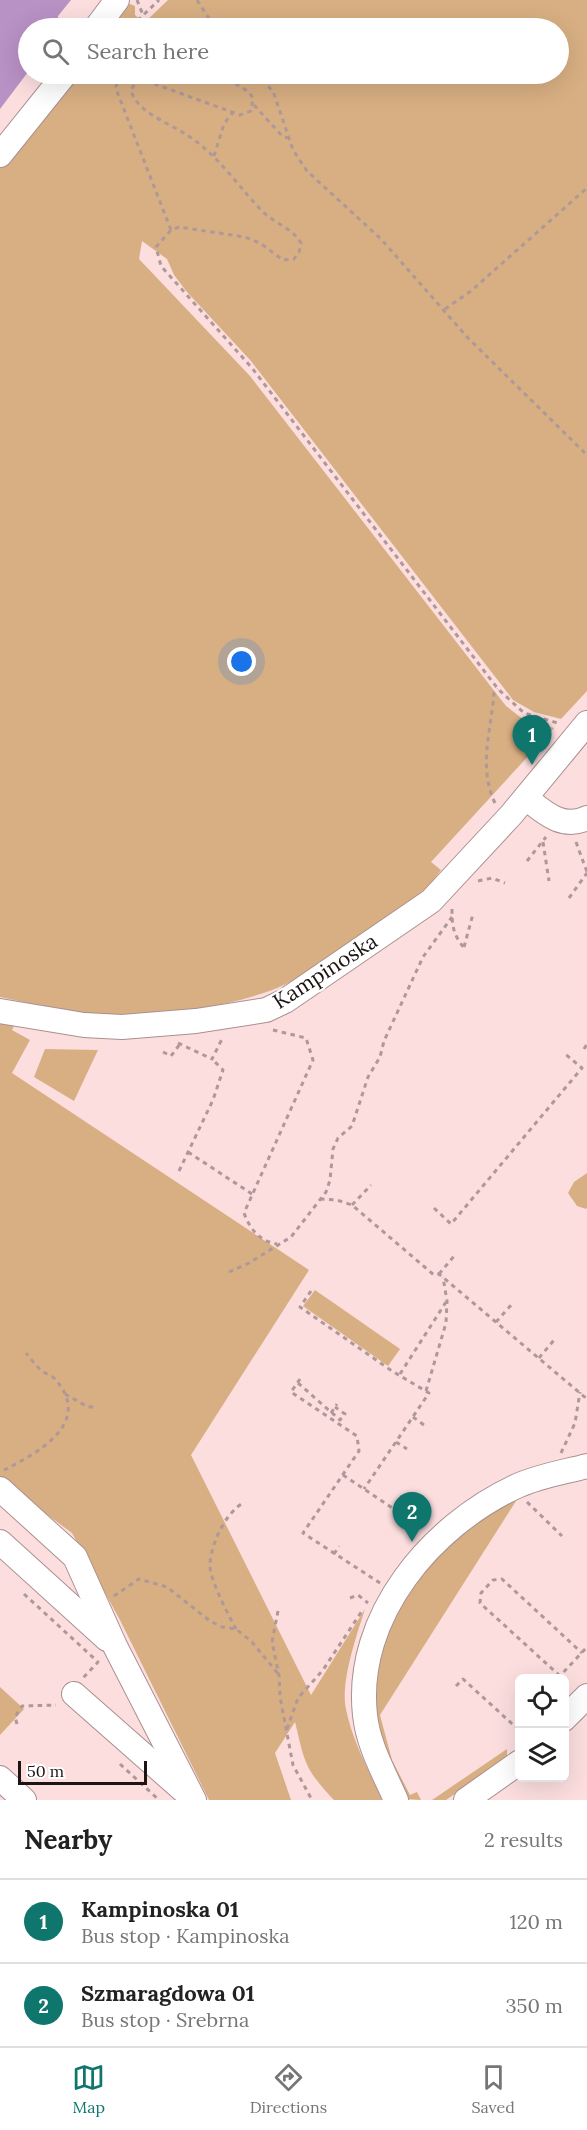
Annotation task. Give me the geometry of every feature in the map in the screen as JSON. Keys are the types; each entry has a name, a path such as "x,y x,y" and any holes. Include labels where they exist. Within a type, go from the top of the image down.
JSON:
{"street":[{"path":"104,18 117,0"},
{"path":"0,154 57,84"},
{"name":"Kampinoska","path":"0,1011 84,1025 122,1027 196,1021 266,1010 285,1001 431,901 582,736"},
{"path":"526,798 552,819 571,822 587,818"},
{"path":"396,1800 375,1752 365,1717 364,1687 369,1651 389,1603 421,1558 459,1522 483,1505 532,1480 587,1466"},
{"path":"0,1489 75,1557 115,1646 194,1800"},
{"path":"1,1544 115,1646"},
{"path":"569,1714 587,1696"},
{"path":"66,1698 194,1800"},
{"path":"466,1800 515,1765"},
{"path":"0,1778 24,1800"}],"path":[{"path":"137,0 143,15"},
{"path":"140,18 159,0"},
{"path":"197,0 209,18"},
{"path":"117,84 118,94 171,230"},
{"path":"134,84 130,90 138,105 189,136 214,156 263,213 296,236 301,243 294,259 283,260 260,243 245,237 188,228 171,230 156,247 166,275 252,368 498,689 514,706 582,736"},
{"path":"155,84 246,115 254,105"},
{"path":"236,84 249,92 254,105 283,137 289,138"},
{"path":"266,84 273,91 293,150 307,171 381,239 445,309 468,338 587,455"},
{"path":"214,156 224,124 233,112"},
{"path":"445,309 471,291 587,188"},
{"path":"498,689 494,693 490,737 484,759 490,792 501,809"},
{"path":"541,718 544,747"},
{"path":"527,861 548,835 552,819"},
{"path":"569,898 587,872 576,840"},
{"path":"543,842 549,881"},
{"path":"473,882 492,878 505,883"},
{"path":"464,948 473,914"},
{"path":"229,1272 249,1263 291,1237 329,1188 333,1149 338,1138 352,1126 368,1077 380,1057 384,1041 423,957 452,916"},
{"path":"270,1030 306,1038 314,1060 244,1213 248,1224 260,1237 277,1244"},
{"path":"212,1059 225,1032 214,1034"},
{"path":"174,1041 212,1059 223,1070 213,1100 179,1171"},
{"path":"163,1052 171,1056 180,1044"},
{"path":"584,1049 587,1044"},
{"path":"434,1208 452,1224 582,1068 564,1053"},
{"path":"188,1152 252,1195"},
{"path":"352,1205 371,1185"},
{"path":"320,1199 337,1200 352,1205 434,1275 439,1274 443,1277 587,1399"},
{"path":"439,1274 455,1255"},
{"path":"426,1391 446,1323 447,1301 443,1277"},
{"path":"311,1290 300,1307 392,1371 429,1393 364,1489"},
{"path":"400,1374 447,1301"},
{"path":"496,1322 512,1304"},
{"path":"539,1358 554,1340"},
{"path":"0,1473 36,1454 61,1431 68,1416 67,1398 54,1378 42,1371 26,1353"},
{"path":"329,1415 336,1405 345,1414 340,1420 329,1415 299,1381 291,1392 329,1415 357,1436 359,1451 303,1533 382,1584"},
{"path":"560,1454 575,1423 580,1392"},
{"path":"63,1393 88,1407 95,1407"},
{"path":"412,1417 424,1425"},
{"path":"396,1442 407,1449"},
{"path":"343,1475 425,1529"},
{"path":"521,1497 562,1536"},
{"path":"243,1503 228,1516 209,1565 222,1604 236,1629 252,1642 279,1675"},
{"path":"334,1554 339,1546"},
{"path":"95,1602 112,1597 139,1579 145,1579 176,1591 210,1621 222,1627 236,1629"},
{"path":"558,1674 480,1603 481,1593 493,1580 502,1579 582,1653"},
{"path":"17,1588 98,1662 66,1698 22,1706 15,1717 17,1724"},
{"path":"286,1731 298,1698 323,1670 369,1604 358,1595 350,1598"},
{"path":"278,1611 272,1642 286,1731 293,1765 312,1800"},
{"path":"564,1674 587,1647"},
{"path":"456,1686 463,1679 516,1728"}],"shaded area":[{"path":"0,0 71,0 58,18 18,18 19,84 0,109"},
{"path":"168,0 587,0 587,691 561,719 534,712 513,700 251,361 187,292 174,275 167,259 142,241 139,259 250,376 506,706 524,720 554,728 431,862 441,870 429,886 323,963 286,984 250,997 208,1007 165,1013 110,1016 63,1010 0,997 0,165 66,84 569,84 569,18 149,18"},
{"path":"130,4 135,6 135,15 138,18 113,18 121,7"},
{"path":"0,1021 15,1024 12,1030 30,1040 12,1073 309,1270 191,1455 311,1695 365,1609 350,1659 345,1698 352,1732 382,1800 334,1800 307,1764 295,1722 275,1753 291,1800 209,1800 120,1620 72,1533 0,1480"},
{"path":"45,1049 98,1050 74,1101 34,1077"},
{"path":"587,1173 586,1209 577,1206 568,1193 574,1182"},
{"path":"315,1290 400,1349 388,1366 303,1306"},
{"path":"512,1498 516,1501 380,1715 392,1760 410,1795 417,1792 421,1800 405,1799 391,1769 376,1721 374,1694 383,1638 408,1591 451,1541"},
{"path":"0,1687 24,1709 0,1735"},
{"path":"507,1749 507,1757 446,1800 432,1800"}],"place":[{"name":"Kampinoska 01","path":"532,765"},
{"name":"Szmaragdowa 01","path":"412,1542"}]}
